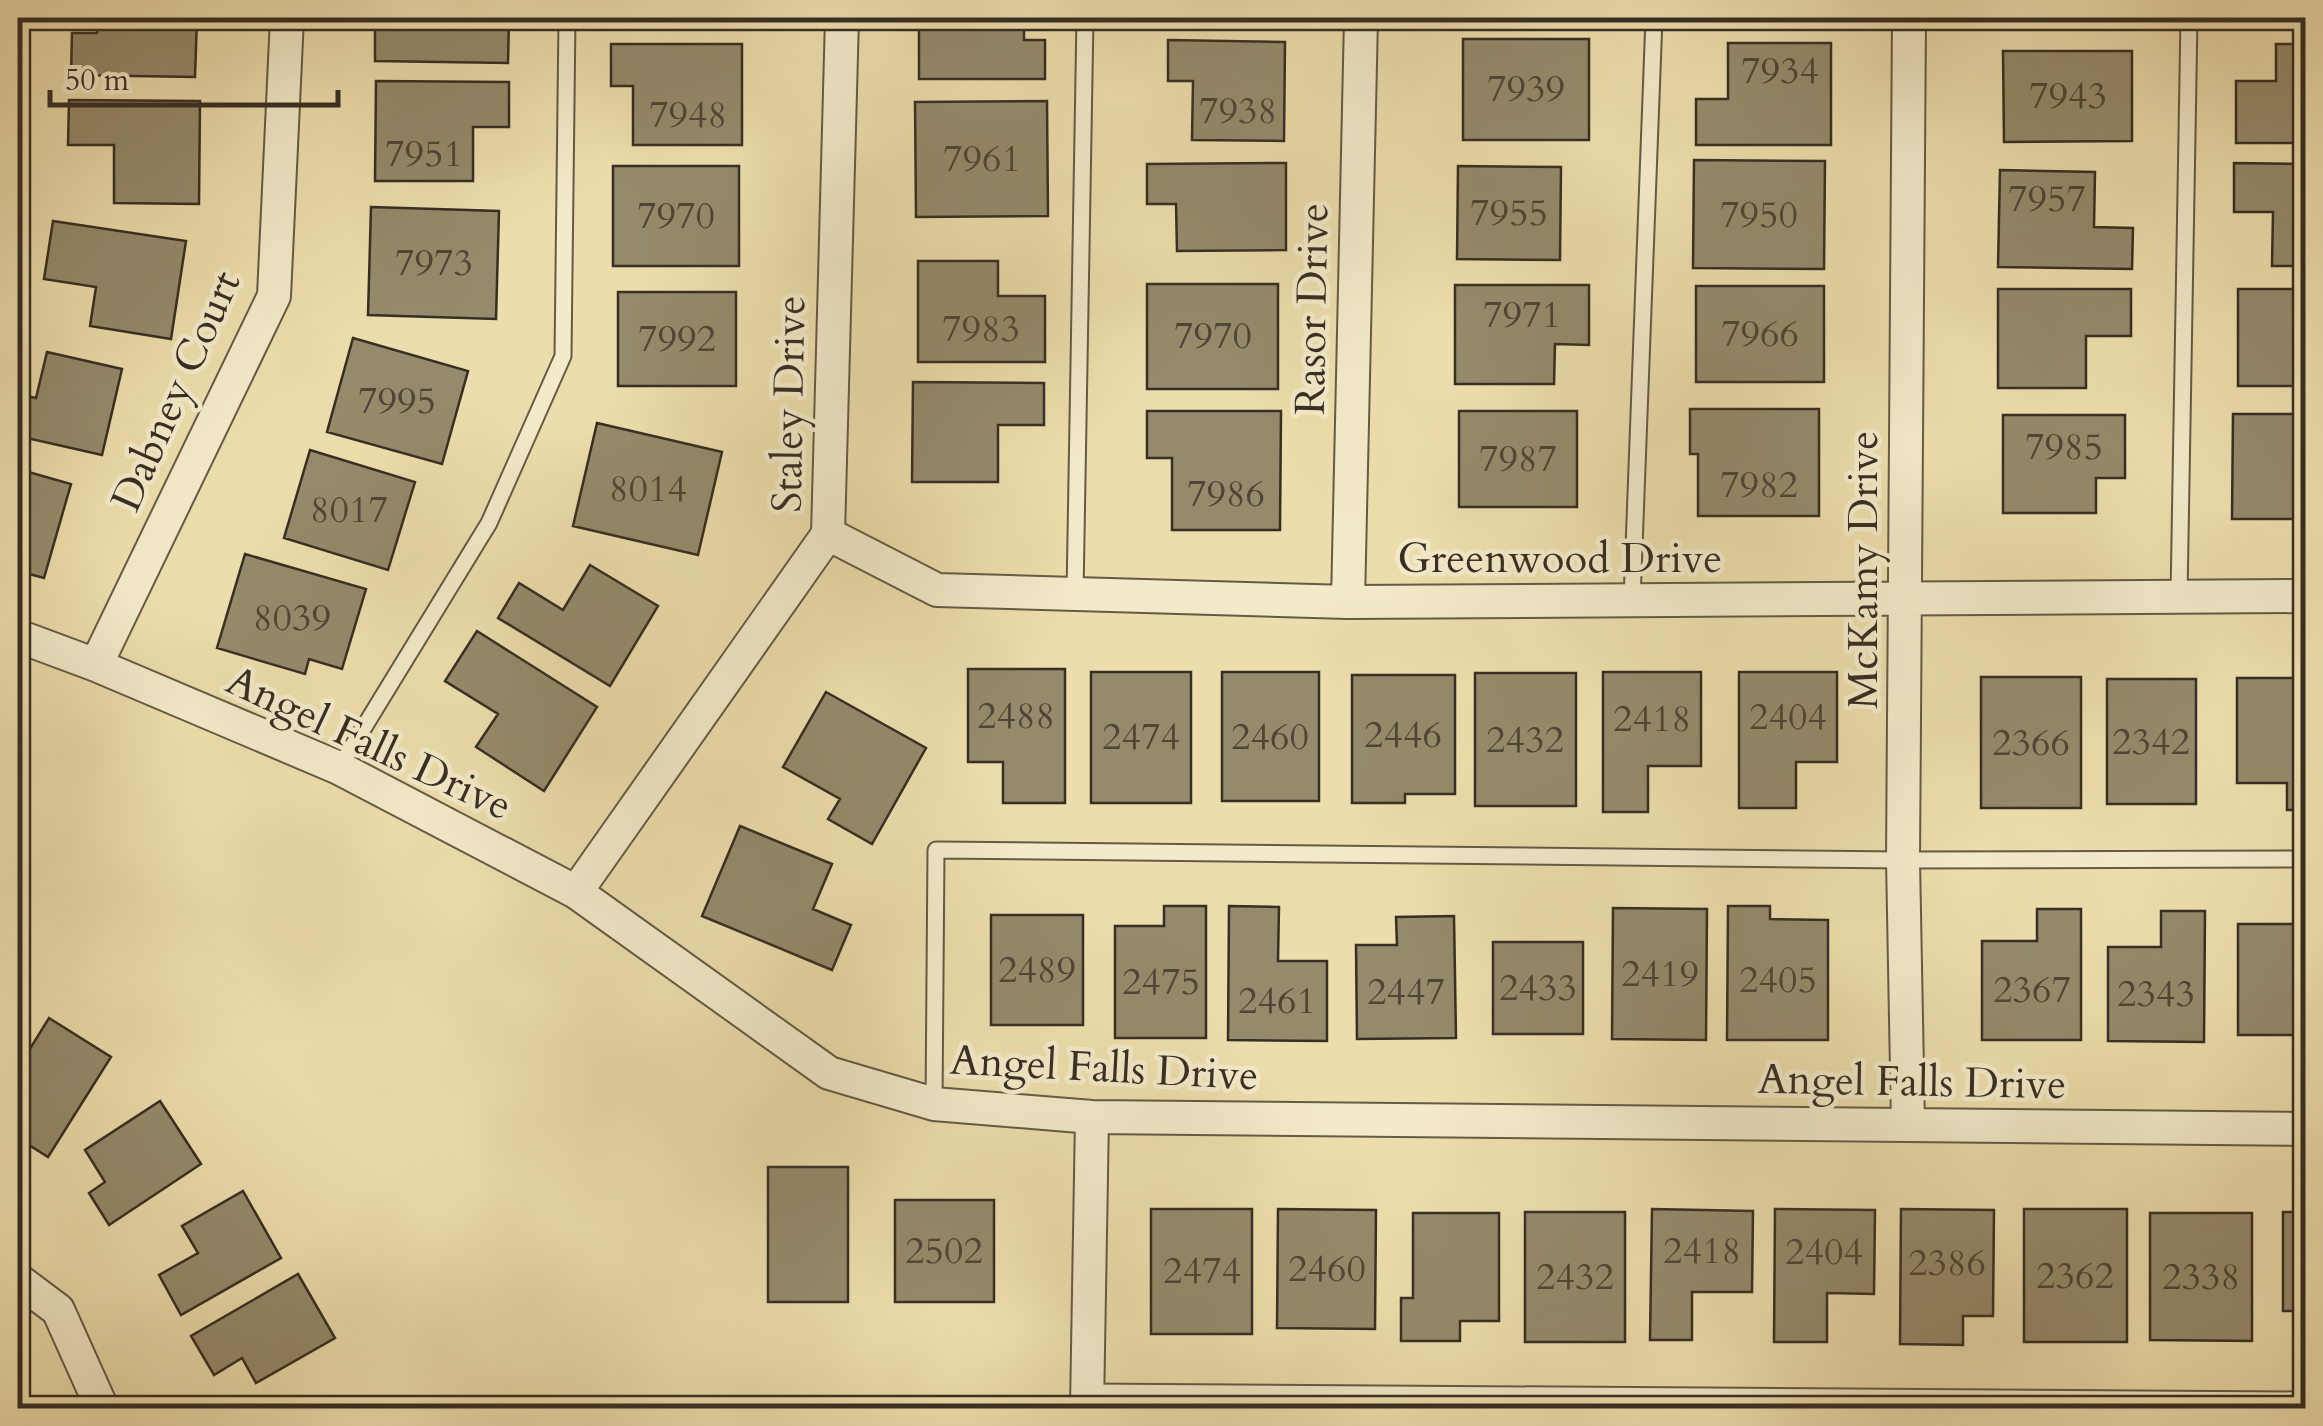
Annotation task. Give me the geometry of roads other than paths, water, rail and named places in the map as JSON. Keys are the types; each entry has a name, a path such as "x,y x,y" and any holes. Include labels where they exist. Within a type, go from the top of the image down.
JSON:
{"street":[{"name":"Dabney Court","path":"96,665 274,296 286,18"},
{"name":"Staley Drive","path":"576,892 828,534 842,18"},
{"name":"Rasor Drive","path":"1348,602 1361,18"},
{"name":"McKamy Drive","path":"1908,1124 1903,860 1909,18"},
{"name":"Greenwood Drive","path":"828,534 937,590 1348,602 2306,596"},
{"name":"Angel Falls Drive","path":"18,636 339,768 576,892 829,1072 934,1104 1092,1117 2306,1129"},
{"path":"1087,1400 1092,1117"},
{"path":"18,1280 58,1310 102,1408"}],"lane":[{"path":"18,18 18,102"},
{"path":"339,768 488,523 563,356 567,18"},
{"path":"1075,594 1085,18"},
{"path":"1632,600 1654,18"},
{"path":"2179,597 2189,18"},
{"path":"934,1104 936,850 1903,860 2306,859"},
{"path":"1087,1400 2306,1400"}]}
